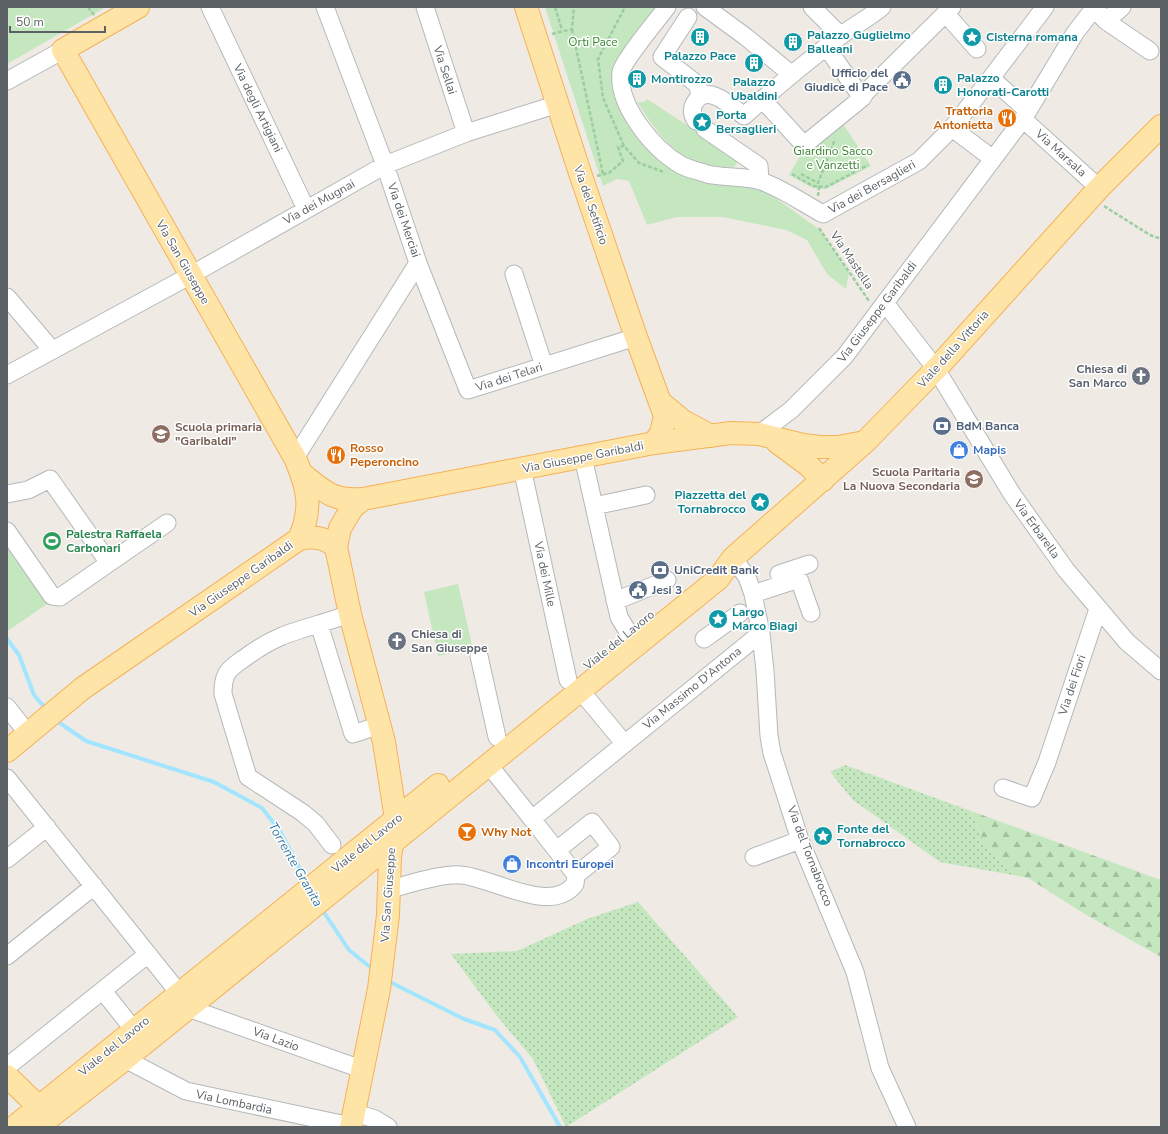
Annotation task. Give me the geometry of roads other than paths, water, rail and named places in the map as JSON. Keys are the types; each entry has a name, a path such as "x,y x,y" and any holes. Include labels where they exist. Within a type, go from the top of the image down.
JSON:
{"main road":[{"path":"63,50 138,7"},
{"name":"Via del Setificio","path":"526,7 636,337 665,416 661,433 654,443"},
{"name":"Via San Giuseppe","path":"63,50 298,466"},
{"name":"Viale della Vittoria","path":"732,558 865,442 936,369 1095,192 1161,126"},
{"path":"660,402 683,421 711,436"},
{"name":"Via Giuseppe Garibaldi","path":"298,466 325,492 337,498 346,500 363,499 654,443 730,433 760,434"},
{"path":"760,434 822,447 838,447 865,442"},
{"path":"760,434 778,443 797,456 823,480"},
{"name":"Via Giuseppe Garibaldi","path":"7,751 84,688 299,539 308,514 308,499 298,466"},
{"name":"Via San Giuseppe","path":"352,1122 364,1070 379,989 390,889 392,843 396,819 380,725 350,614 336,547 340,528 352,508 363,499"},
{"path":"299,539 309,537 319,538 329,541 336,547"},
{"name":"Viale del Lavoro","path":"14,1127 46,1119 124,1059 183,1000 337,877 396,819 497,738 574,685 718,579 732,558"},
{"name":"Viale del Lavoro","path":"337,877 392,843 488,764 574,685 628,632 708,568 732,558"},
{"name":"Viale del Lavoro","path":"46,1119 134,1030 183,1000"},
{"path":"7,1076 46,1119"}],"street":[{"name":"Via degli Artigiani","path":"210,7 306,209"},
{"name":"Via dei Merciai","path":"298,466 418,263 385,165 325,7"},
{"name":"Via Sellai","path":"425,7 466,133"},
{"path":"667,7 632,52 621,70 622,85 628,107 644,132 662,151 682,166 708,174 760,181 759,166 701,125 692,116 692,108 700,97 708,94 719,97 744,116 791,74 827,48 840,36 882,7"},
{"path":"705,7 746,37 791,74"},
{"path":"993,159 952,128 1045,7"},
{"path":"1089,7 1106,21 1150,51"},
{"name":"Via Giuseppe Garibaldi","path":"760,434 781,418 831,372 845,356 993,159 1027,119 1089,7"},
{"path":"1106,21 1122,7"},
{"path":"818,9 840,36"},
{"path":"693,10 662,57 698,85 700,97"},
{"path":"762,99 804,145 862,98 881,76 949,11 977,49"},
{"path":"827,48 862,98"},
{"path":"7,81 63,50"},
{"name":"Via Marsala","path":"991,78 1095,192"},
{"name":"Via dei Mugnai","path":"7,375 191,275 385,165 466,133 558,104"},
{"name":"Via dei Bersaglieri","path":"760,181 824,214 919,161 952,128"},
{"name":"Via dei Telari","path":"418,263 468,390 636,337"},
{"path":"514,274 544,366"},
{"path":"7,297 52,350"},
{"name":"Via Erbarella","path":"881,308 936,369 1012,494 1066,570 1127,642 1161,671"},
{"path":"781,418 782,430 789,441"},
{"path":"582,457 619,618 628,632"},
{"name":"Via dei Mille","path":"522,468 574,685"},
{"path":"7,494 28,490 50,479 108,563"},
{"path":"594,506 646,494"},
{"path":"7,531 52,596 60,597 167,523"},
{"name":"Via del Tornabrocco","path":"732,558 751,589 761,633 766,671 769,736 800,840 856,972 880,1068 907,1127"},
{"path":"751,589 809,564"},
{"path":"751,589 800,579 811,613"},
{"path":"615,601 667,580"},
{"name":"Via dei Fiori","path":"1003,788 1032,798 1047,762 1098,609"},
{"path":"704,639 740,613"},
{"path":"332,844 316,824 303,813 248,777 223,694 223,683 232,667 265,643 281,635 350,614"},
{"path":"319,624 353,734 380,725"},
{"name":"Via Massimo D'Antona","path":"532,819 761,633"},
{"path":"479,656 497,738"},
{"path":"574,685 624,743"},
{"path":"7,707 33,730"},
{"path":"390,889 453,874 483,880 524,894 550,895 566,892 572,888 575,884 576,875 488,764"},
{"path":"7,778 183,1000"},
{"path":"557,850 592,822 611,847 576,875"},
{"path":"7,859 47,828"},
{"path":"754,857 800,840"},
{"path":"7,956 94,886"},
{"path":"7,1067 148,954"},
{"path":"103,991 134,1030"},
{"name":"Via Lazio","path":"183,1000 364,1070"},
{"name":"Via Lombardia","path":"124,1059 186,1092 352,1122 375,1119 388,1127"}],"waterway":[{"name":"Torrente Granita","path":"7,639 19,655 34,695 46,709"},
{"name":"Torrente Granita","path":"54,719 86,741 214,782 262,808 280,831 307,883"},
{"name":"Torrente Granita","path":"321,908 349,950 375,971"},
{"name":"Torrente Granita","path":"386,980 464,1019 495,1030 520,1057 560,1127"}],"place":[{"name":"Palazzo Pace","path":"700,37"},
{"name":"Cisterna romana","path":"972,37"},
{"name":"Palazzo Guglielmo Balleani","path":"793,42"},
{"name":"Palazzo Ubaldini","path":"754,63"},
{"name":"Montirozzo","path":"637,79"},
{"name":"Ufficio del Giudice di Pace","path":"902,80"},
{"name":"Palazzo Honorati-Carotti","path":"943,85"},
{"name":"Trattoria Antonietta","path":"1007,118"},
{"name":"Porta Bersaglieri","path":"702,122"},
{"name":"Chiesa di San Marco","path":"1141,376"},
{"name":"BdM Banca","path":"942,426"},
{"name":"Scuola primaria \"Garibaldi\"","path":"161,434"},
{"name":"Mapis","path":"959,450"},
{"name":"Rosso Peperoncino","path":"336,455"},
{"name":"Scuola Paritaria La Nuova Secondaria","path":"974,479"},
{"name":"Piazzetta del Tornabrocco","path":"760,502"},
{"name":"Palestra Raffaela Carbonari","path":"52,541"},
{"name":"UniCredit Bank","path":"660,570"},
{"name":"Jesi 3","path":"638,590"},
{"name":"Largo Marco Biagi","path":"718,619"},
{"name":"Chiesa di San Giuseppe","path":"397,641"},
{"name":"Why Not","path":"467,832"},
{"name":"Fonte del Tornabrocco","path":"823,836"},
{"name":"Incontri Europei","path":"512,864"}],"park label":[{"name":"Orti Pace","path":"593,42"},
{"name":"Giardino Sacco e Vanzetti","path":"833,158"}]}
